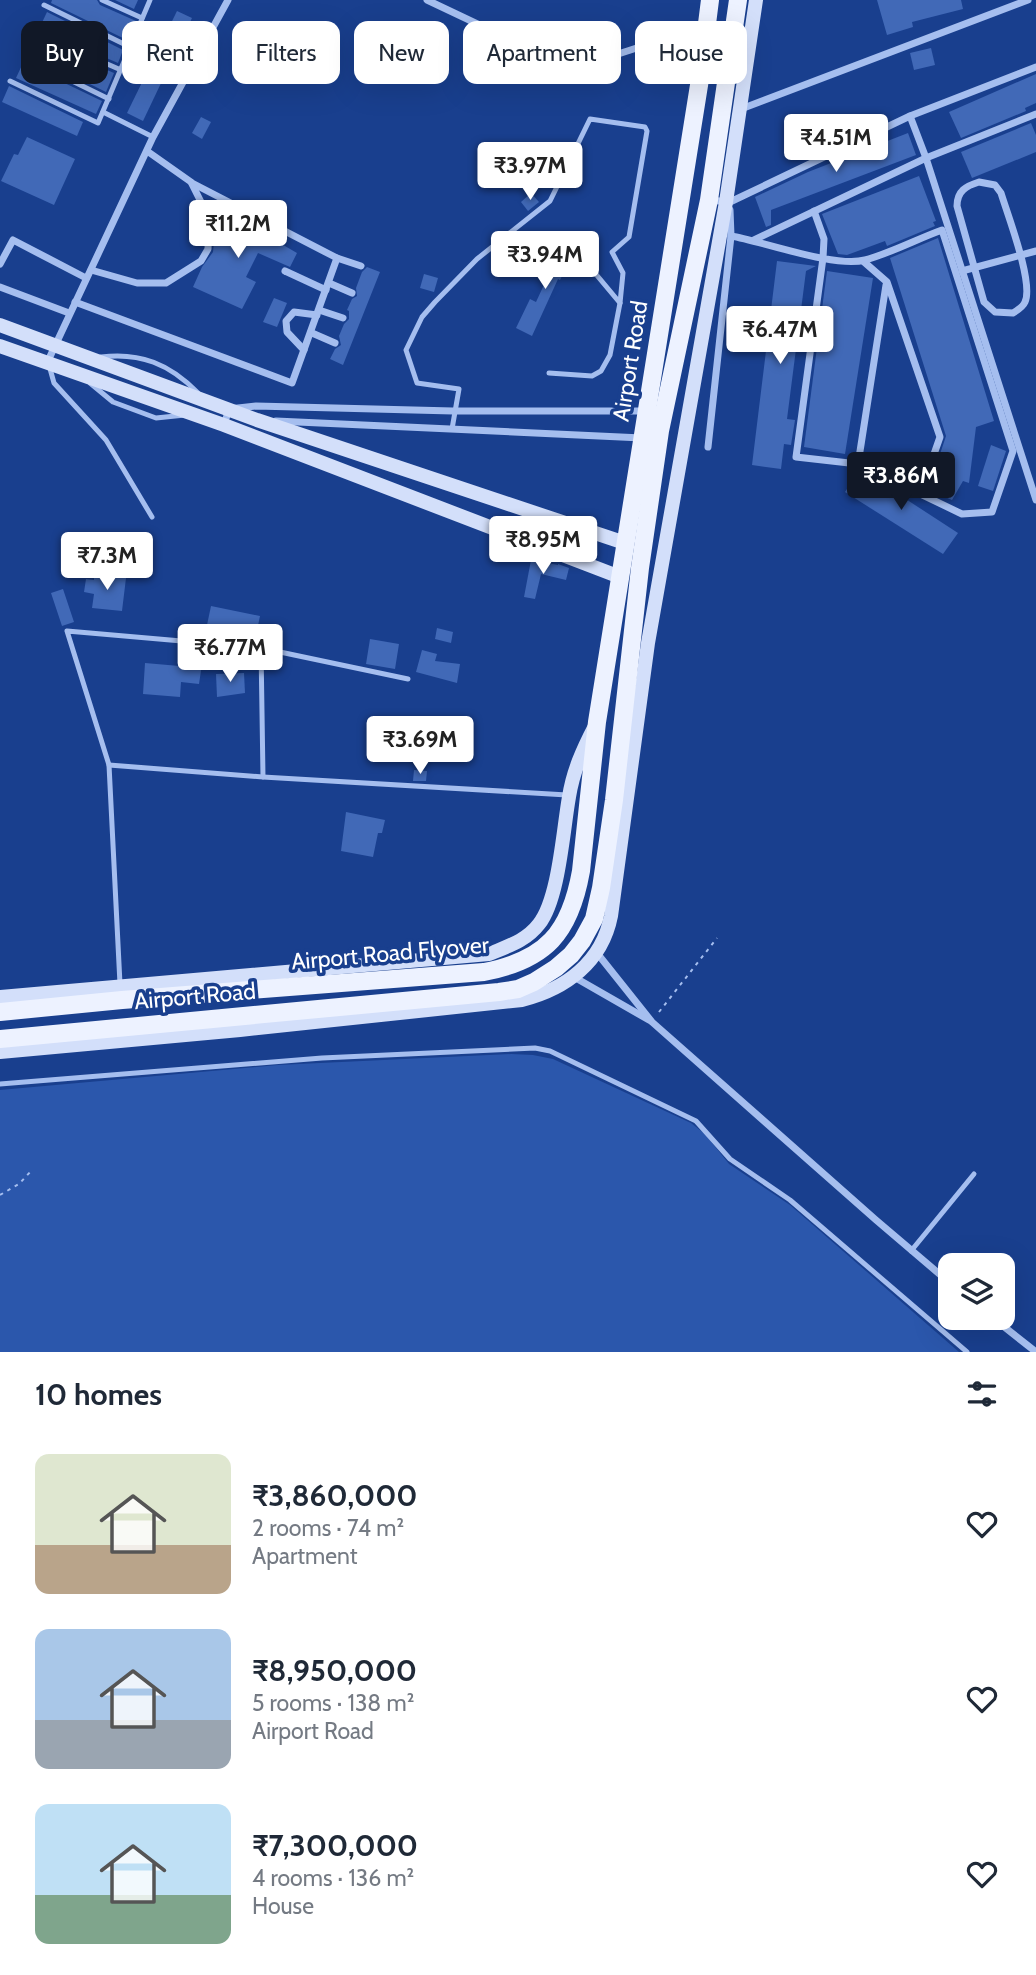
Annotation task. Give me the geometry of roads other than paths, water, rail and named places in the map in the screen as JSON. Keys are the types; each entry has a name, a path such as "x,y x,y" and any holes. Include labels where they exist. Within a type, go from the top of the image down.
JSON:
{"main road":[{"path":"721,202 712,182 738,0"},
{"name":"Airport Road","path":"706,21 708,2"},
{"name":"Airport Road","path":"597,722 699,84"},
{"name":"Airport Road","path":"0,1039 518,989 556,968 582,941 594,919 601,888 614,800 640,568 660,431 721,202"},
{"name":"Airport Road Flyover","path":"0,1012 484,972 527,960 552,940 566,921 577,894 597,722"}],"street":[{"path":"48,363 54,345 153,137 228,0"},
{"path":"427,0 572,69 635,49"},
{"path":"0,1052 522,1000 542,995 574,977 597,953 611,916 648,643 721,202 741,109 756,0"},
{"path":"741,109 1028,0"},
{"path":"721,202 910,116 1036,67"},
{"path":"754,240 926,158 1036,114"},
{"path":"910,116 926,158 1036,500"},
{"path":"148,151 191,182 337,258 361,266"},
{"path":"91,270 137,283 166,283 201,261 208,248 209,218 191,182"},
{"path":"979,182 995,185 1001,192 1021,256 1027,294 1020,309 1013,313 995,312 984,302 957,205 961,191 979,182"},
{"path":"708,447 731,236 721,202"},
{"path":"731,236 823,258 863,261 942,230 1013,451 992,512 962,514 858,464 796,457 823,258 824,239 814,211"},
{"path":"0,264 13,240 86,278"},
{"path":"962,271 1036,251"},
{"path":"75,302 292,383 337,258"},
{"path":"863,261 887,282 940,436 920,494"},
{"path":"285,271 352,293"},
{"path":"858,464 887,282"},
{"path":"0,287 69,313"},
{"path":"304,350 287,332 286,321 294,312 343,318"},
{"path":"0,326 257,420 625,543"},
{"path":"312,333 335,343"},
{"path":"0,346 195,414 620,577"},
{"path":"229,409 256,406 456,411 647,411"},
{"path":"224,425 229,409"},
{"path":"257,420 642,438"},
{"path":"251,435 257,420"},
{"path":"0,997 489,954 520,941 528,937 542,922 555,886 569,795 579,756 597,722"},
{"path":"597,953 652,1022 938,1273"},
{"path":"574,977 652,1022"},
{"path":"1008,1330 1036,1352"}],"lane":[{"path":"102,0 142,19 150,0"},
{"path":"44,5 122,43"},
{"path":"10,81 98,123 121,70 108,64"},
{"path":"78,84 109,99"},
{"path":"103,112 153,137"},
{"path":"453,429 459,389 417,383 406,346 428,309 489,248 550,201 589,120 592,118 645,127 647,130 629,237 612,252 623,272 612,350 601,371 588,376 549,373"},
{"path":"564,236 620,303"},
{"path":"48,363 54,383 106,440 152,517"},
{"path":"120,987 109,765 67,631 261,648 408,679"},
{"path":"261,648 263,777"},
{"path":"109,765 569,795"},
{"path":"0,1084 322,1058 535,1048 551,1051 696,1121 709,1132 730,1158 790,1200 967,1352"},
{"path":"911,1251 974,1174"}]}
